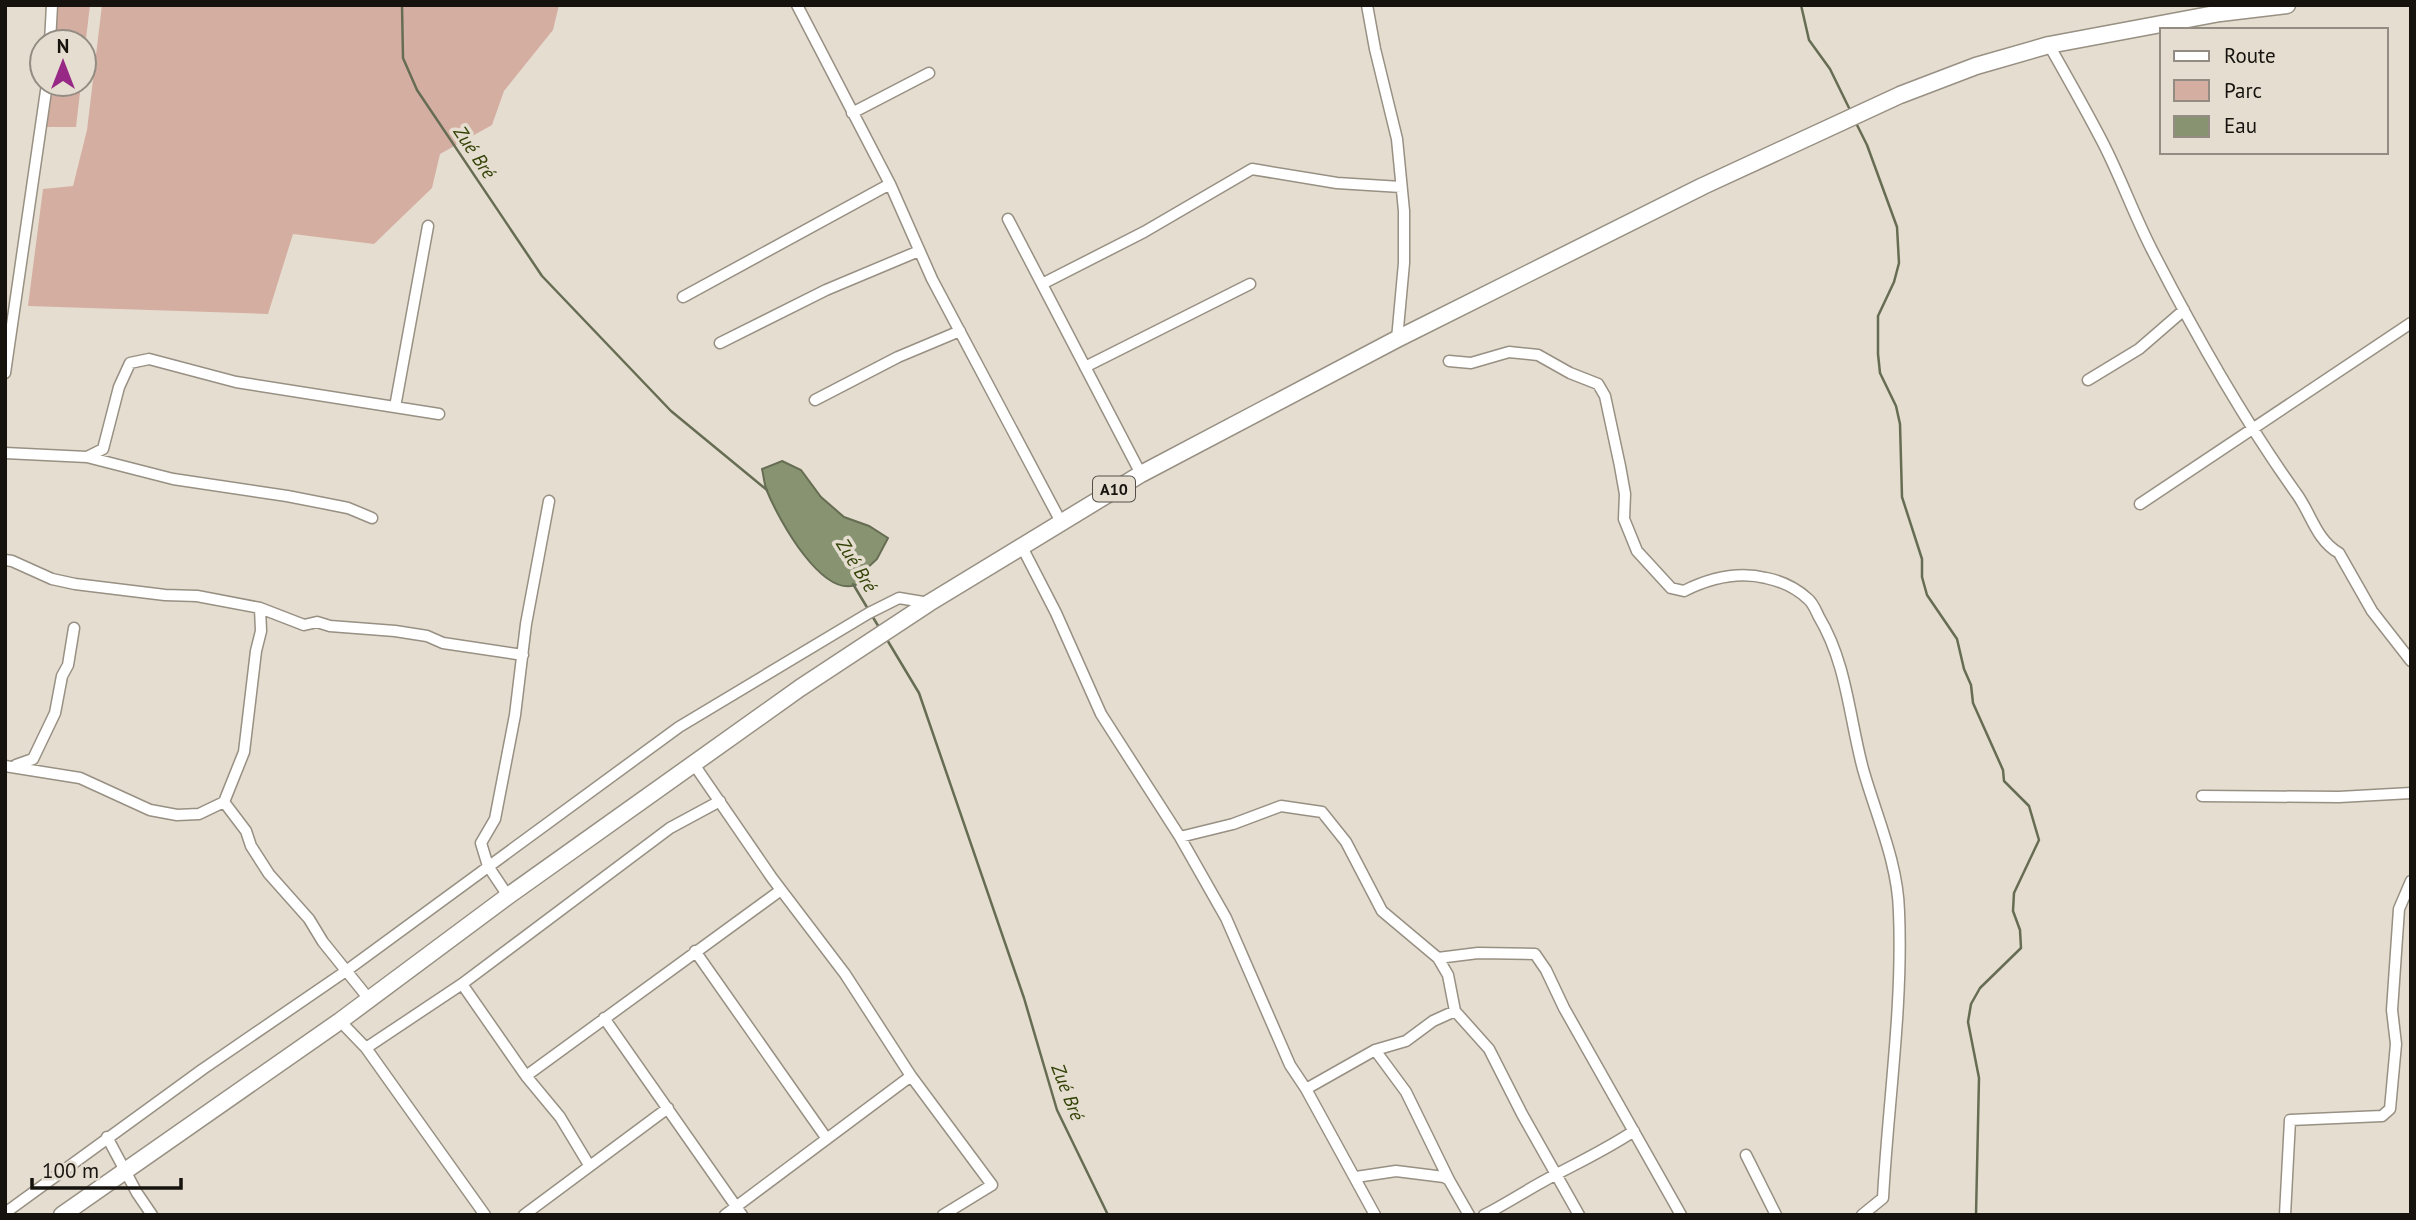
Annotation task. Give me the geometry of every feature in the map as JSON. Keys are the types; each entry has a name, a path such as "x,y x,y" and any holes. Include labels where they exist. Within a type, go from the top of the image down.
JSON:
{"main road":[{"name":"A10","path":"62,1215 340,1021 508,896 800,688 929,603 1141,474 1397,338 1703,186 1900,95 1976,66 2049,45 2220,13 2287,5"}],"street":[{"path":"51,28 52,5"},
{"path":"797,5 890,184 919,251 1060,522"},
{"path":"1367,5 1397,139 1404,263 1397,338"},
{"path":"2049,45 2103,144 2150,248 2251,429 2298,495 2313,526 2330,548 2339,553 2372,611 2411,661"},
{"path":"852,113 929,74"},
{"path":"5,373 45,98"},
{"path":"1042,284 1144,232 1252,169 1337,183 1401,187"},
{"path":"684,297 890,184"},
{"path":"1008,219 1141,474"},
{"path":"394,407 428,226"},
{"path":"720,343 825,290 919,251"},
{"path":"1085,367 1250,284"},
{"path":"2088,380 2139,349 2184,310"},
{"path":"2140,504 2411,323"},
{"path":"815,400 898,358 960,331"},
{"path":"1449,361 1471,363 1509,352 1538,355 1570,373 1598,384 1605,396 1625,494 1624,519 1637,551 1671,588 1684,591 1699,583 1724,576 1752,575 1782,582 1809,600 1825,626 1843,673 1862,766 1891,861 1899,908 1900,968 1883,1198 1862,1215"},
{"path":"87,457 103,449 119,387 130,363 149,359 236,382 439,414"},
{"path":"5,453 87,457 173,479 348,508 372,518"},
{"path":"508,896 488,866 481,843 495,819 549,501"},
{"path":"1022,547 1056,613 1101,714 1180,837 1226,918 1290,1065 1376,1215"},
{"path":"5,560 52,579 75,584 165,595 197,596 260,608 304,625 317,622 330,626 395,631 427,636 443,643 523,655"},
{"path":"5,1213 107,1137 346,971 679,727 845,627 899,598 929,603"},
{"path":"6,766 80,778 150,810 177,815 200,814 224,803 244,752 256,651 261,631 260,608"},
{"path":"6,766 24,764 33,759 43,740 50,719 55,713 62,676 68,665 74,628"},
{"path":"693,763 781,890 845,974 911,1076 992,1185 943,1215"},
{"path":"2202,796 2339,797 2411,793"},
{"path":"366,1048 463,984 670,828 720,801"},
{"path":"224,803 246,831 251,846 269,874 309,919 323,942 369,999"},
{"path":"1180,837 1233,824 1281,806 1322,812 1346,842 1382,911 1438,958 1448,975 1455,1011 1489,1049 1579,1215"},
{"path":"2285,1215 2290,1120 2382,1116 2390,1109 2396,1044 2392,1010 2399,909 2411,881"},
{"path":"526,1076 781,890"},
{"path":"695,951 827,1139"},
{"path":"1438,958 1478,953 1535,954 1681,1215"},
{"path":"463,984 526,1076 561,1116 589,1165"},
{"path":"1306,1089 1376,1050 1406,1041 1433,1021 1455,1011"},
{"path":"604,1018 739,1211"},
{"path":"340,1021 366,1048 485,1215"},
{"path":"1376,1050 1406,1092 1469,1215"},
{"path":"725,1215 739,1211 827,1139 911,1076"},
{"path":"524,1215 667,1108"},
{"path":"1484,1215 1608,1149 1634,1131"},
{"path":"107,1137 136,1193 152,1215"},
{"path":"1745,1155 1776,1215"},
{"path":"1356,1177 1396,1171 1449,1180"}],"green space":[{"path":"57,5 90,5 87,28 55,28"},
{"path":"102,5 559,5 553,30 504,91 492,125 440,154 432,188 374,244 293,234 268,314 28,306 43,189 73,186 87,130 91,98 98,98 98,38"},
{"path":"49,98 79,98 76,127 47,127"}],"water":[{"path":"782,461 801,470 821,497 844,517 869,526 888,538 877,559 863,572 860,583 846,586 832,581 804,555 792,538 767,491 762,469"}],"waterway":[{"name":"Zué Bré","path":"402,5 403,58 417,90 542,276 671,411 767,490"},
{"path":"1801,5 1809,40 1830,69 1851,112"},
{"path":"1855,121 1867,145 1897,227 1899,263 1894,282 1878,316 1878,354 1880,373 1896,406 1900,424 1902,497 1922,559 1922,577 1927,595 1957,639 1971,685 1973,703 2003,770 2004,781 2029,806 2039,840 2014,893 2013,911 2020,930 2021,948 1980,988 1971,1004 1968,1022 1979,1078 1976,1215"},
{"name":"Zué Bré","path":"853,584 880,629"},
{"name":"Zué Bré","path":"886,638 919,693 1024,998 1057,1110 1108,1215"}]}
